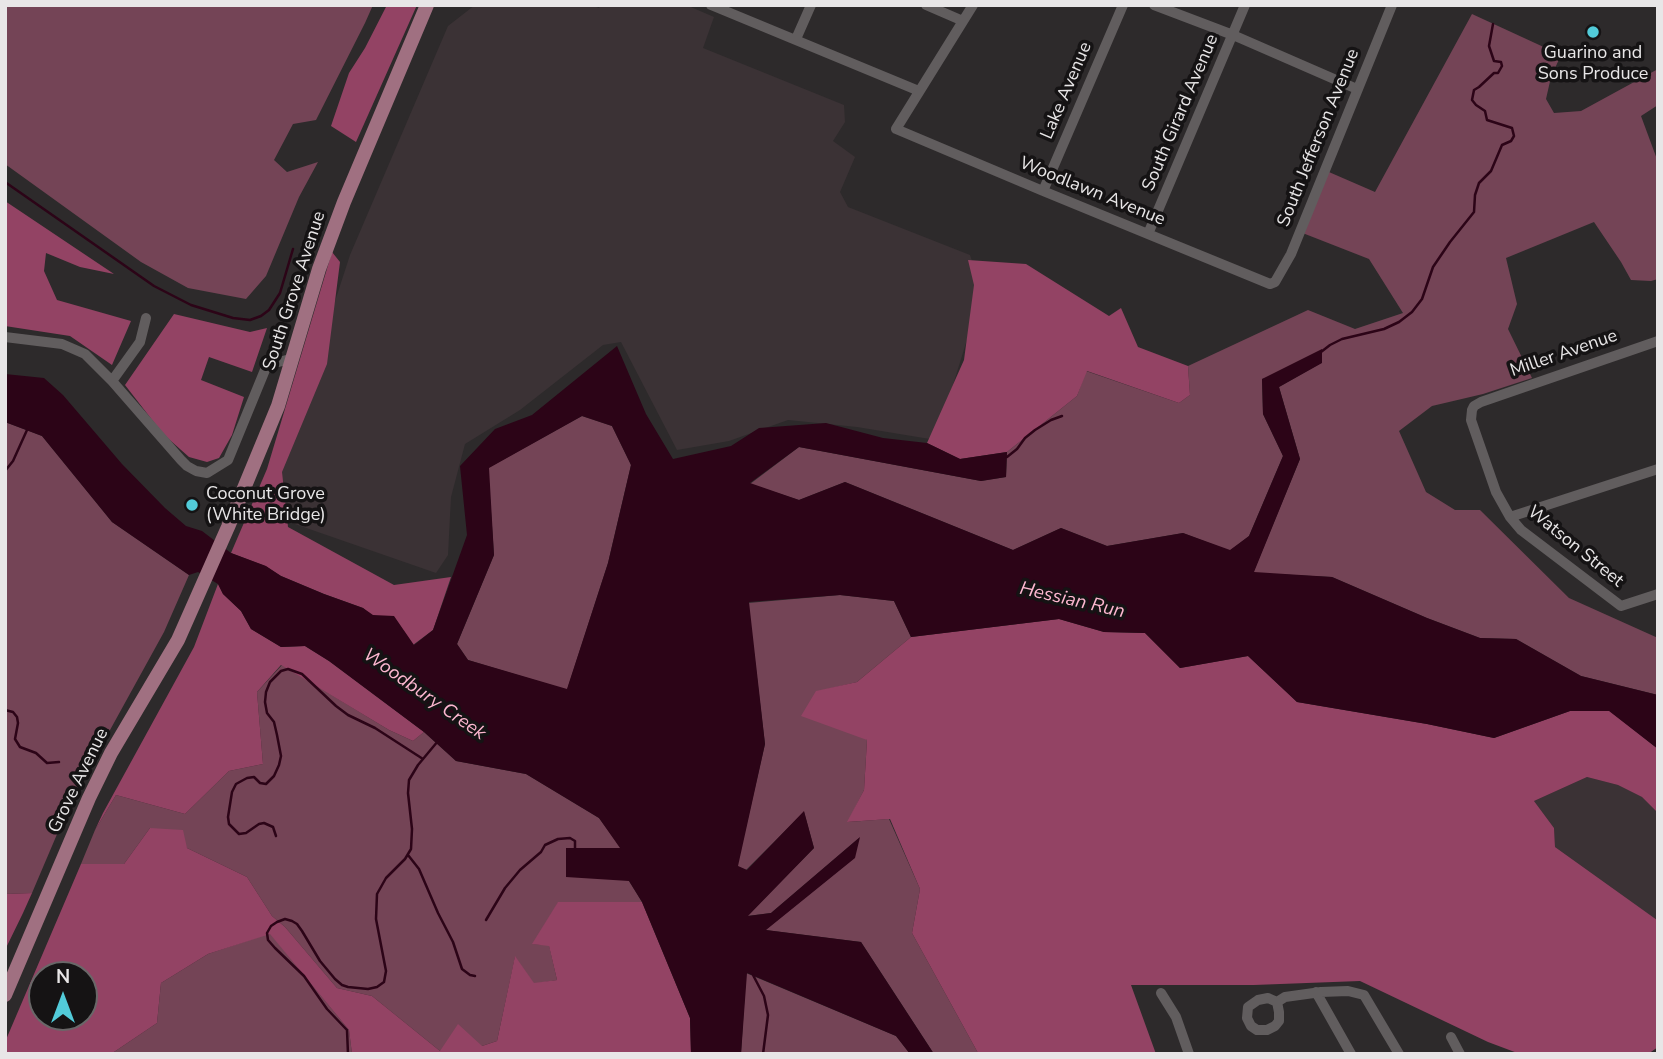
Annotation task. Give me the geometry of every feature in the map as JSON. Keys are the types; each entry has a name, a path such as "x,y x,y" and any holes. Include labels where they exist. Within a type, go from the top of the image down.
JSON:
{"main road":[{"name":"South Grove Avenue","path":"201,590 278,406 320,269 344,202 428,5"},
{"name":"Grove Avenue","path":"5,995 89,797 111,753 178,640 201,590"}],"street":[{"path":"711,5 919,91 973,5"},
{"path":"796,39 811,5"},
{"path":"926,5 963,21"},
{"name":"Lake Avenue","path":"1043,191 1123,5"},
{"path":"1154,5 1233,35 1357,89"},
{"name":"South Girard Avenue","path":"1148,234 1245,5"},
{"name":"South Jefferson Avenue","path":"1275,282 1291,254 1392,5"},
{"name":"Woodlawn Avenue","path":"919,91 896,129 1262,281 1270,284 1275,282"},
{"path":"112,381 140,342 146,318"},
{"path":"5,337 62,344 85,354 187,466 207,473 228,460 267,365 294,358"},
{"name":"Miller Avenue","path":"1482,401 1658,341"},
{"name":"Watson Street","path":"1482,401 1474,405 1471,420 1496,492 1510,517 1532,539 1620,606 1658,594"},
{"path":"1510,517 1658,469"},
{"path":"1276,1002 1285,997 1316,992 1348,990 1364,995 1399,1054"},
{"path":"1161,992 1176,1017 1189,1054"},
{"path":"1316,992 1351,1054"},
{"path":"1451,1037 1460,1054"}],"shaded area":[{"path":"5,5 373,5 316,120 293,124 274,160 287,172 318,162 299,197 266,276 246,299 188,288 141,262 5,164"},
{"path":"387,5 417,5 356,142 331,126 349,73"},
{"path":"475,5 590,5 599,8 601,5 686,5 714,17 703,48 844,105 845,122 833,141 855,157 840,192 848,207 970,255 982,291 936,440 857,427 788,420 729,441 677,450 621,342 603,345 520,410 465,444 451,497 448,555 436,573 266,514 350,255 448,26"},
{"path":"1472,14 1561,55 1551,77 1546,99 1554,113 1581,111 1658,69 1658,105 1641,116 1658,162 1658,279 1631,280 1594,222 1506,258 1517,304 1508,329 1532,378 1483,394 1432,406 1399,431 1426,492 1455,510 1480,510 1569,598 1658,638 1658,695 1581,676 1516,639 1480,638 1332,577 1253,573 1300,459 1279,387 1321,363 1262,379 1263,414 1283,456 1249,536 1230,551 1183,533 1107,546 1061,528 1013,550 845,482 799,500 750,484 799,447 981,481 1006,477 1007,452 1077,396 1086,371 1179,403 1190,395 1188,366 1308,310 1355,329 1403,313 1369,259 1300,232 1322,169 1375,192"},
{"path":"5,201 114,274 80,267 46,253 44,271 57,300 131,321 112,365 70,336 5,326"},
{"path":"332,252 340,262 327,364 282,472 288,527 394,585 451,577 433,630 413,645 394,617 372,616 363,608 231,553 267,469"},
{"path":"968,260 1026,264 1109,316 1121,308 1138,347 1188,366 1190,395 1179,403 1087,371 1077,396 1007,452 960,459 927,443 964,360 974,285"},
{"path":"174,314 250,332 267,328 252,372 209,357 201,380 244,397 232,435 219,458 207,462 189,457 163,434 125,385"},
{"path":"582,416 612,426 631,465 608,563 567,690 468,660 457,644 494,555 488,468"},
{"path":"5,422 42,436 112,522 189,575 164,632 72,799 32,893 5,894"},
{"path":"218,584 223,594 241,611 251,629 281,647 305,646 424,732 413,741 389,730 281,665 257,692 263,764 229,771 185,814 116,795 95,830 194,647"},
{"path":"840,595 894,601 911,637 857,682 816,692 867,740 864,790 848,822 889,819 920,889 912,933 980,1054 934,1054 861,942 765,930 854,858 859,838 771,913 747,916 814,848 804,812 746,870 737,866 765,744 748,603"},
{"path":"1059,619 1104,632 1145,633 1180,668 1248,656 1297,702 1494,738 1570,711 1610,711 1658,749 1658,813 1642,797 1618,785 1587,777 1534,801 1554,828 1555,847 1657,920 1658,1047 1648,1054 1520,1054 1488,1042 1360,981 1254,985 1131,985 1156,1054 978,1053 912,933 920,889 890,819 847,822 864,790 867,740 801,716 816,691 857,682 911,637"},
{"path":"282,665 389,730 413,741 424,732 456,761 526,774 599,818 621,848 629,881 642,902 558,903 533,944 549,945 557,980 534,984 515,957 497,1041 482,1046 440,1051 372,996 337,988 285,927 272,916 247,877 150,828 124,864 81,864 95,830 116,795 185,814 229,771 263,764 257,692"},
{"path":"1587,777 1618,785 1642,797 1658,813 1658,921 1555,847 1554,828 1534,801"},
{"path":"150,828 183,830 187,848 247,877 272,916 285,927 337,988 372,996 440,1051 458,1024 482,1046 497,1041 515,956 534,983 557,980 549,946 532,944 558,902 642,902 690,1018 691,1054 352,1054 349,1030 270,934 208,954 161,983 157,1023 111,1054 5,1054 5,1042 28,988 28,1031 98,1031 98,961 40,961 81,864 124,864"},
{"path":"32,893 23,913 5,950 5,894"},
{"path":"270,933 349,1030 352,1054 111,1054 157,1023 161,983 208,954"},
{"path":"746,973 896,1036 910,1054 741,1054"}],"water":[{"path":"617,346 646,414 673,459 731,446 759,428 826,423 883,438 927,443 960,459 1007,452 1006,477 981,481 799,447 750,483 799,500 845,482 1013,550 1061,528 1107,546 1183,533 1230,550 1249,536 1283,456 1263,414 1262,379 1322,349 1322,363 1279,387 1300,459 1254,572 1332,577 1480,638 1516,639 1581,676 1658,695 1658,749 1609,711 1570,711 1494,738 1297,702 1248,656 1180,668 1145,633 1104,632 1059,619 911,637 894,601 840,595 749,602 765,744 738,866 747,870 804,811 814,848 748,916 771,913 860,837 855,858 766,930 861,942 934,1054 910,1054 896,1036 747,973 741,1054 691,1054 690,1018 642,902 629,881 566,877 566,848 620,848 599,818 526,774 456,761 424,732 329,661 305,646 281,647 251,629 241,611 223,594 218,584 198,572 189,575 112,522 42,436 5,422 5,374 44,378 63,395 122,464 186,526 202,531 231,553 266,566 281,576 363,608 373,615 394,616 414,645 433,630 467,535 460,466 495,429 532,415","holes":["582,416 612,426 631,465 608,563 567,689 468,660 457,644 494,555 489,468"]}],"waterway":[{"path":"1321,352 1342,339 1384,329 1412,312 1422,299 1433,267 1474,212 1479,183 1491,171 1502,145 1511,141 1514,136 1512,128 1487,120 1485,111 1472,100 1474,90 1494,73 1498,73 1502,66 1501,62 1494,61 1489,46 1493,24"},
{"path":"5,182 154,286 191,305 233,318 250,320 269,310 280,293 293,249"},
{"path":"1007,457 1035,430 1062,416"},
{"path":"5,471 13,461 27,430"},
{"path":"276,836 273,827 264,823 239,834 229,824 228,817 236,784 254,777 260,783 266,784 279,765 281,756 277,735 265,702 270,682 281,671 288,669 302,674 348,715 375,728 423,759"},
{"path":"5,710 13,712 17,717 15,739 20,747 36,753 47,763 59,762"},
{"path":"348,1054 347,1030 327,1009 304,976 268,940 267,933 277,922 285,919 292,921 302,931 320,961 342,985 368,989 384,982 386,971 376,919 377,894 386,878 411,849 409,780 438,741"},
{"path":"486,920 505,888 545,845 558,839 570,838 575,841 575,848"},
{"path":"408,855 419,869 453,942 462,969 475,976"},
{"path":"753,975 764,996 768,1015 763,1054"}],"place":[{"name":"Guarino and Sons Produce","path":"1593,32"},
{"name":"Coconut Grove (White Bridge)","path":"192,505"}],"water label":[{"name":"Hessian Run","path":"1072,601"},
{"name":"Woodbury Creek","path":"424,695"}]}
